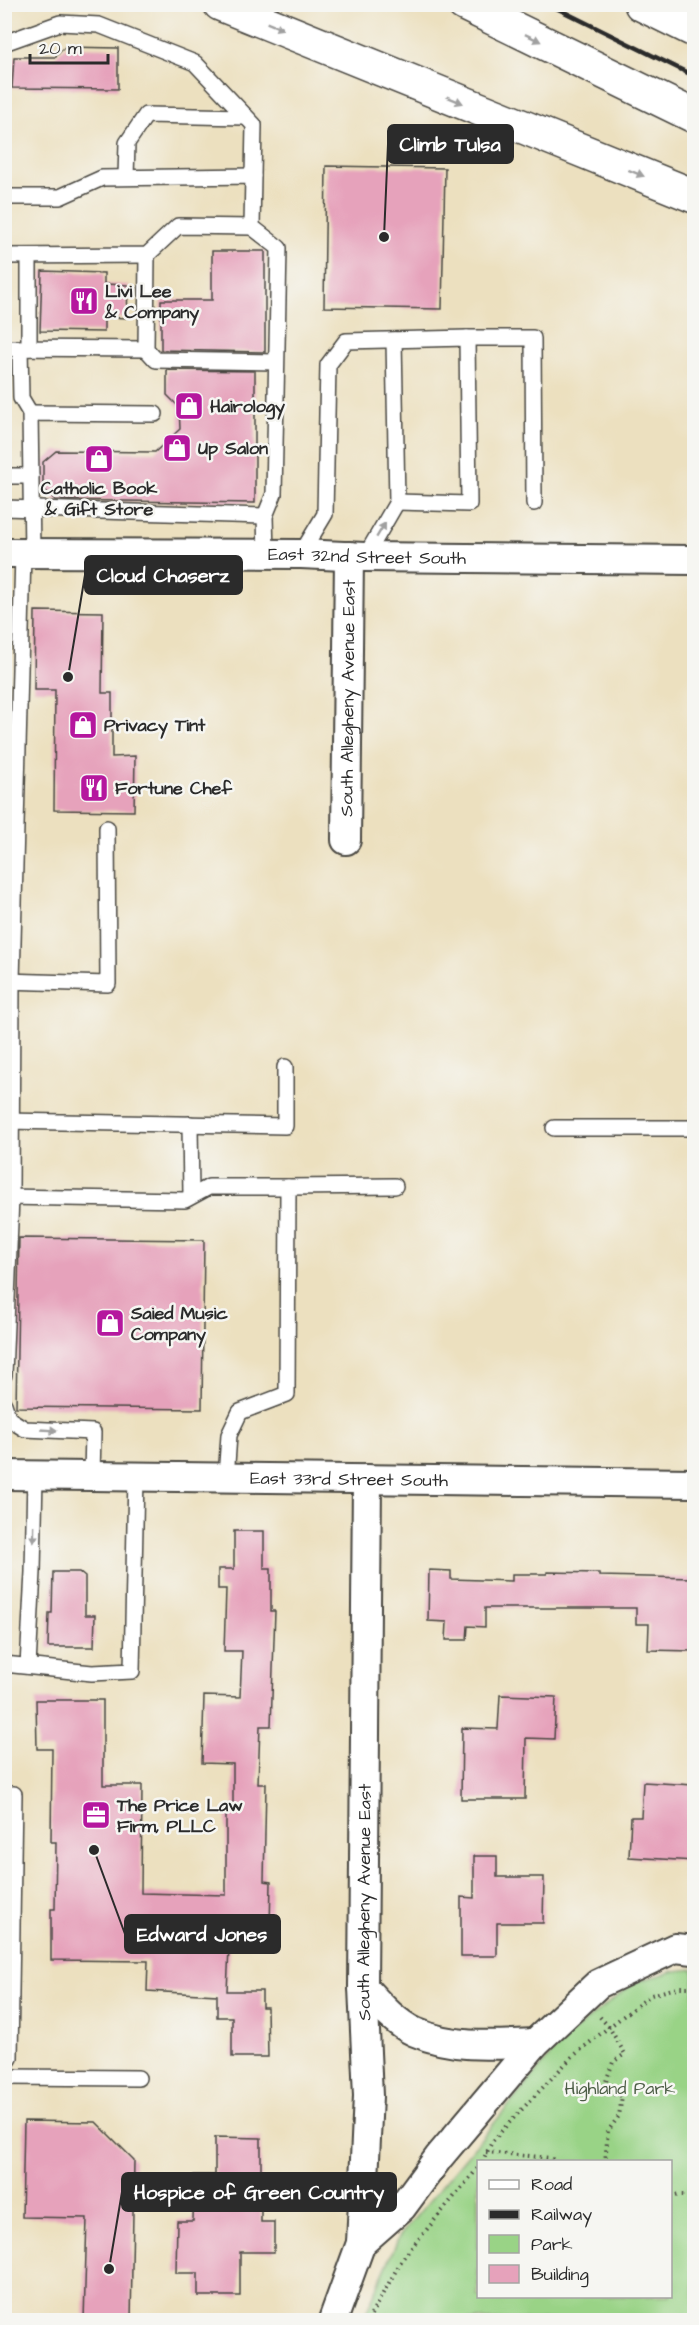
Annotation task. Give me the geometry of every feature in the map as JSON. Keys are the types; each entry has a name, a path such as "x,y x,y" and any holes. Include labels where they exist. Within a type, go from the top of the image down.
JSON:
{"highway":[{"path":"220,4 694,196"},
{"path":"649,8 694,30"},
{"path":"472,9 694,116"}],"street":[{"name":"East 32nd Street South","path":"20,553 301,554 357,557 694,560"},
{"name":"South Allegheny Avenue East","path":"346,840 357,557"},
{"name":"East 33rd Street South","path":"4,1475 694,1483"},
{"name":"South Allegheny Avenue East","path":"333,2320 361,2243 368,2096 363,1987 367,1479"},
{"path":"361,2243 402,2207 440,2157 535,2043 598,1984 675,1948 694,1950"},
{"path":"363,1987 388,2013 414,2032 445,2041 479,2046 535,2043"}],"lane":[{"path":"4,43 60,23 99,25 195,63 254,125 252,226"},
{"path":"126,177 126,143 146,115 245,117"},
{"path":"4,197 60,197 102,178 253,176"},
{"path":"4,256 147,255 178,226 252,226 279,248 274,494 265,516 266,554"},
{"path":"147,255 146,349 156,360 276,362"},
{"path":"4,1375 8,1197 12,664 20,553 32,510 30,413 21,398 18,348 29,256"},
{"path":"397,502 469,504 467,338"},
{"path":"301,554 326,514 328,365 346,341 533,338 534,503"},
{"path":"357,557 397,502 394,340"},
{"path":"18,348 146,349"},
{"path":"30,413 155,414"},
{"path":"4,476 31,476"},
{"path":"4,508 265,516"},
{"path":"8,981 108,984 107,828"},
{"path":"8,1121 285,1126 285,1067"},
{"path":"190,1124 191,1196"},
{"path":"554,1128 694,1128"},
{"path":"226,1478 229,1435 240,1412 287,1394 288,1186"},
{"path":"8,1197 185,1200 208,1187 395,1186"},
{"path":"4,1404 9,1419 25,1429 93,1432 92,1476"},
{"path":"28,1666 35,1475"},
{"path":"4,1664 92,1673 132,1671 136,1476"},
{"path":"4,1794 14,1794 6,2061"},
{"path":"4,2077 138,2078"}],"path":[{"path":"483,2160 492,2142 572,2057 651,1995 680,1987 694,1987"},
{"path":"581,2001 609,2027 625,2054 613,2062 605,2084 613,2094 622,2096 619,2116 608,2131 605,2160"},
{"path":"486,2152 553,2160"},
{"path":"368,2320 403,2258 477,2169"},
{"path":"672,2197 694,2195"},
{"path":"685,2320 694,2311"}],"green space":[{"name":"Highland Park","path":"694,1969 694,2320 363,2320 399,2237 565,2038 635,1982 675,1971"}],"building":[{"path":"65,47 118,48 118,89 12,88 14,57 55,57"},
{"path":"326,166 445,168 442,309 324,307"},
{"path":"212,251 265,251 265,352 161,350 161,300 212,300"},
{"name":"Livi Lee & Company","path":"42,271 104,273 104,284 128,285 127,318 104,317 104,332 40,331"},
{"path":"167,370 255,371 255,503 55,500 43,488 43,462 56,451 155,452 180,429 179,407 167,395"},
{"path":"35,611 103,612 102,693 112,693 112,757 135,756 134,811 54,810 55,690 34,690"},
{"name":"Saied Music Company","path":"19,1238 204,1240 202,1409 16,1407"},
{"path":"234,1531 264,1531 264,1568 271,1568 271,1611 275,1611 271,1726 260,1726 258,1784 266,1784 264,1881 271,1882 270,1928 230,1927 227,1991 262,1991 262,2007 267,2007 268,2057 232,2057 232,2017 217,2017 217,1995 147,1991 148,1961 51,1960 51,1909 55,1909 56,1842 51,1842 52,1749 37,1749 36,1700 103,1700 103,1785 142,1785 141,1893 226,1895 226,1808 233,1808 233,1764 202,1763 204,1696 240,1697 242,1651 224,1651 226,1589 218,1589 218,1569 234,1569"},
{"path":"429,1570 451,1571 451,1579 512,1581 512,1574 547,1574 547,1572 599,1573 599,1576 694,1578 694,1651 648,1650 649,1624 636,1624 636,1608 485,1608 485,1627 468,1626 467,1640 446,1640 447,1622 428,1621"},
{"path":"53,1572 79,1572 85,1577 85,1615 95,1615 94,1647 48,1647"},
{"path":"500,1695 556,1697 554,1739 526,1738 525,1799 461,1799 462,1728 498,1729"},
{"path":"643,1782 694,1785 694,1861 629,1857 631,1817 641,1817"},
{"path":"474,1856 497,1856 497,1877 544,1877 543,1923 497,1923 497,1956 461,1956 461,1897 474,1898"},
{"path":"24,2121 96,2122 134,2160 131,2320 84,2320 87,2218 22,2217"},
{"path":"215,2137 261,2138 261,2222 274,2222 274,2252 240,2252 240,2296 198,2296 198,2273 176,2273 177,2221 193,2221 194,2175 215,2175"}],"railway":[{"path":"548,4 694,76"}],"place":[{"name":"Climb Tulsa","path":"384,237"},
{"name":"Livi Lee & Company","path":"84,301"},
{"name":"Hairology","path":"189,406"},
{"name":"Up Salon","path":"177,448"},
{"name":"Catholic Book & Gift Store","path":"99,459"},
{"name":"Cloud Chaserz","path":"68,677"},
{"name":"Privacy Tint","path":"83,725"},
{"name":"Fortune Chef","path":"94,788"},
{"name":"Saied Music Company","path":"110,1323"},
{"name":"The Price Law Firm, PLLC","path":"96,1815"},
{"name":"Edward Jones","path":"94,1850"},
{"name":"Hospice of Green Country","path":"109,2269"}]}
